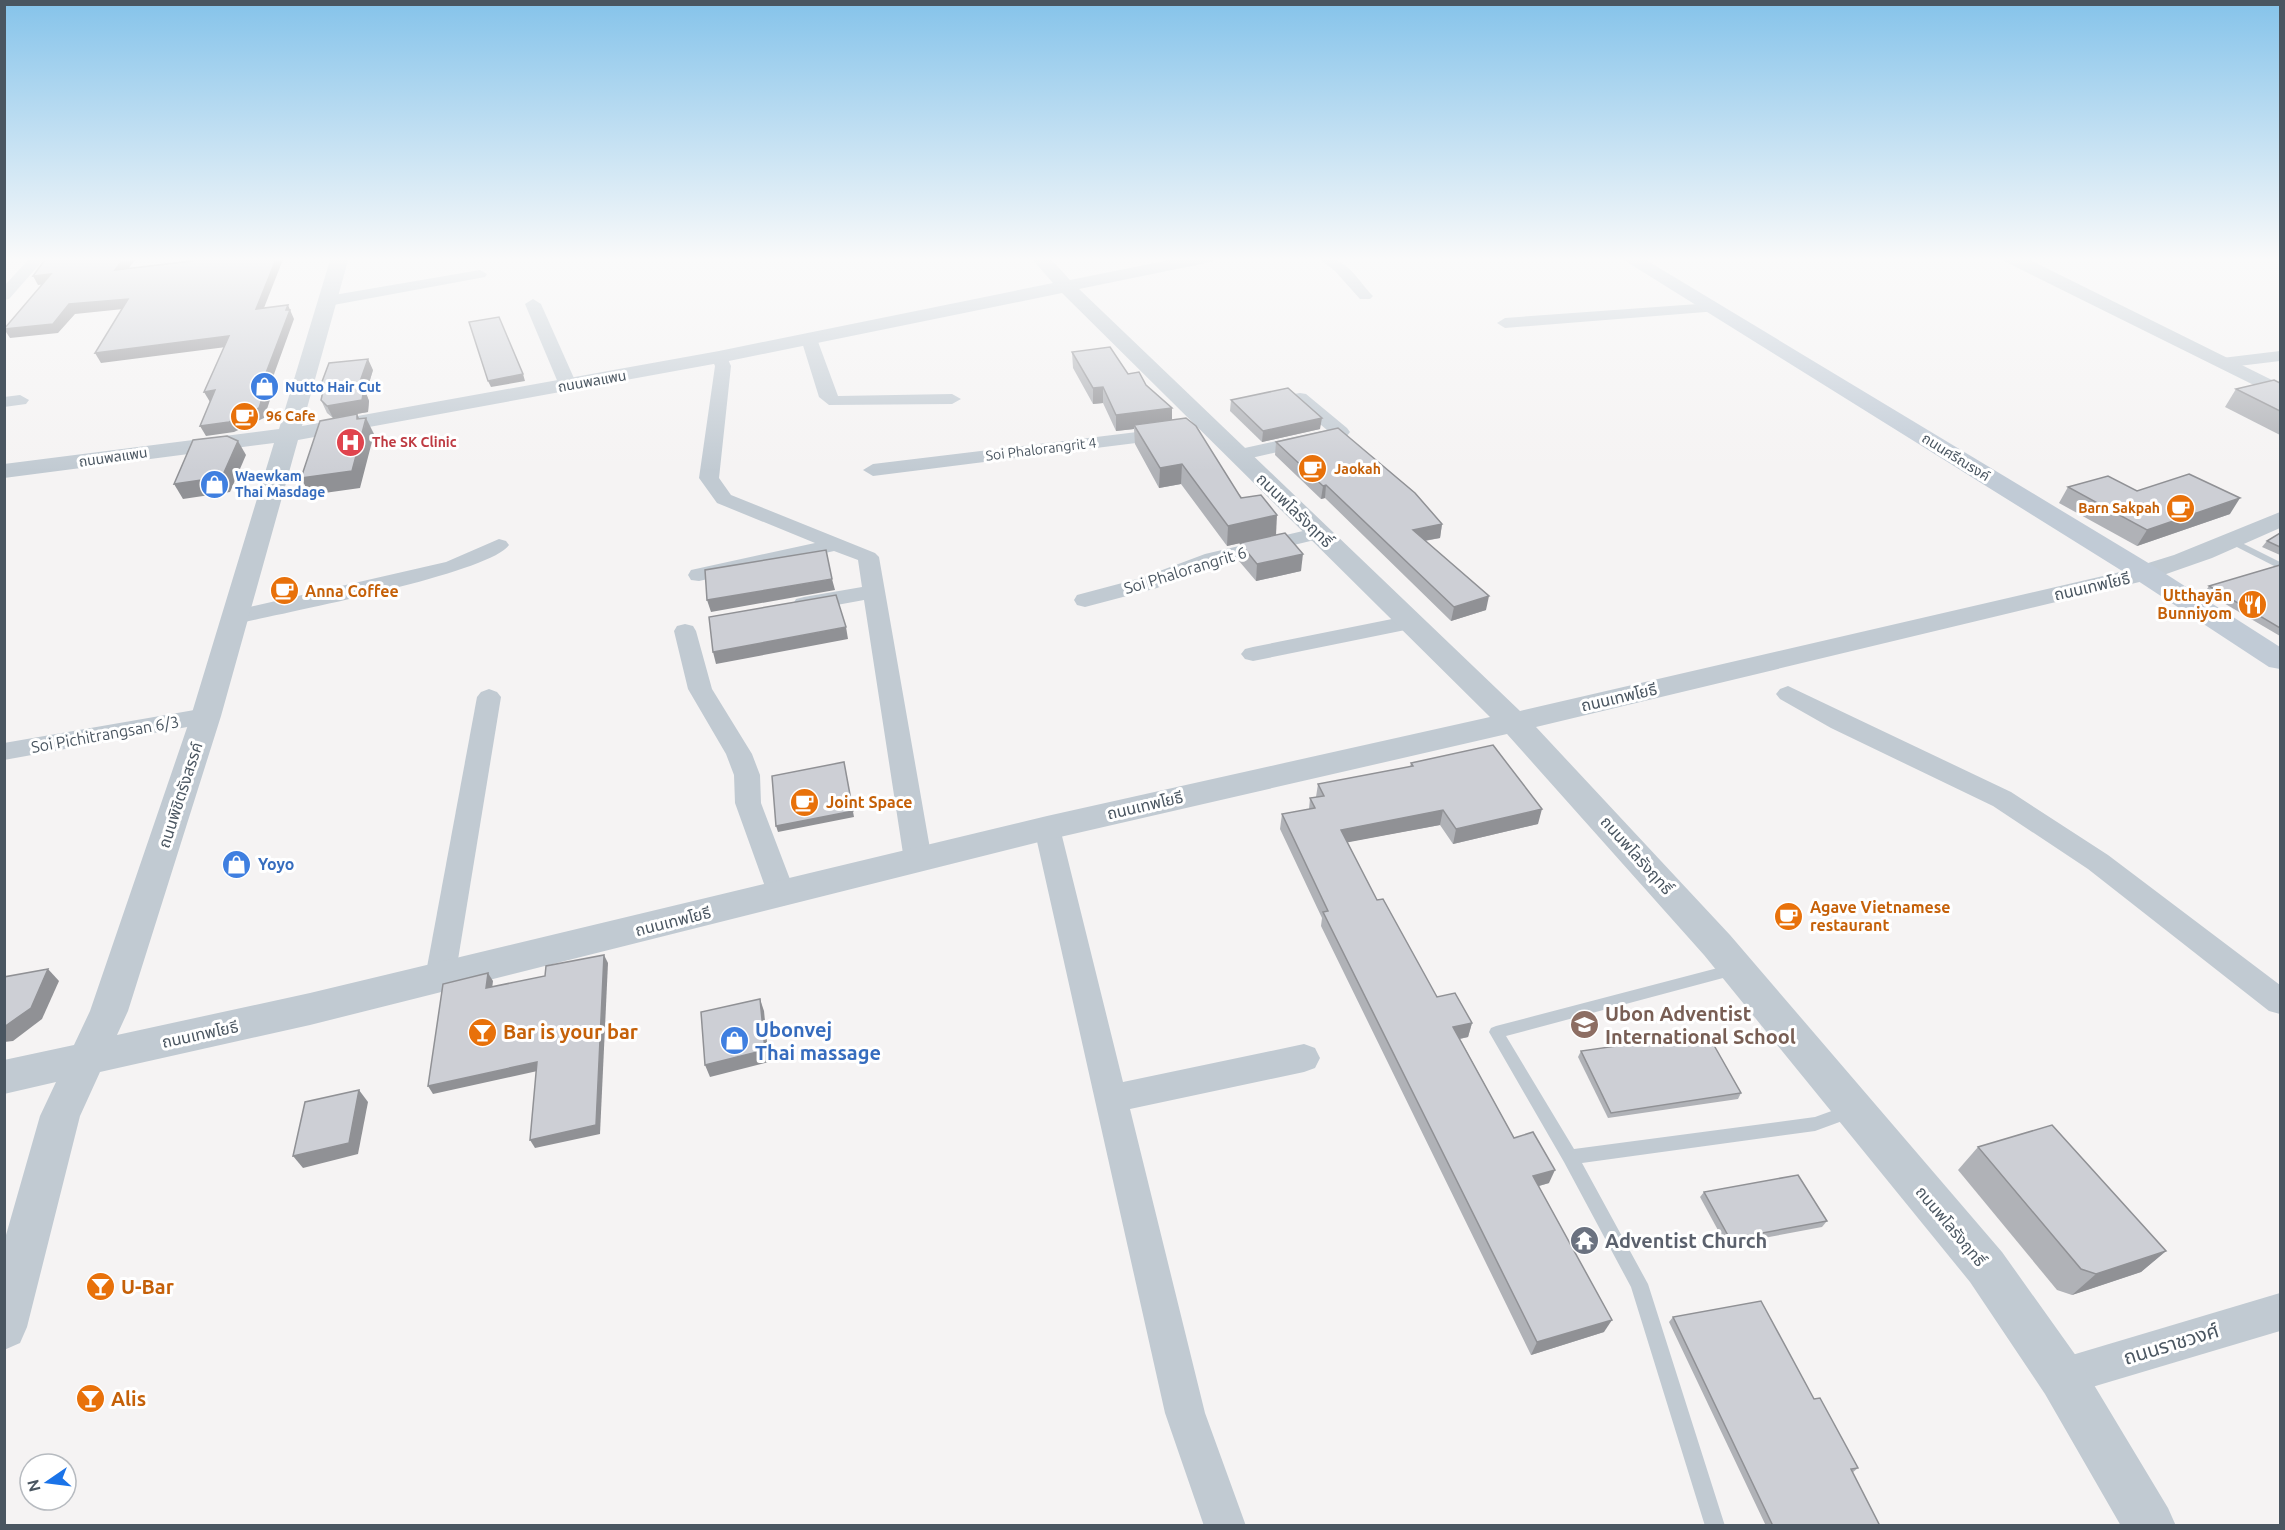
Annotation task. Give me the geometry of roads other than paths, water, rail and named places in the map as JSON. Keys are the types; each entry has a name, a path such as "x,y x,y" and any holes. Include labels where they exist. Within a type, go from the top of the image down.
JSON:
{"main road":[{"name":"ถนนศรีณรงค์","path":"1745,328 2145,573 2280,660"}],"street":[{"name":"ถนนพิชิตรังสรรค์","path":"4,1327 60,1116 109,1011 206,716 320,328"},
{"path":"544,328 568,385"},
{"name":"ถนนพลแพน","path":"4,471 338,428 861,328"},
{"name":"ถนนพโลรังฤทธิ์","path":"1108,328 1541,749 1737,969 1986,1267 2062,1377 2150,1526"},
{"path":"2153,328 2280,392"},
{"path":"808,339 828,397 835,401 952,399"},
{"path":"2222,363 2280,356"},
{"path":"719,357 723,366 709,478 724,499 868,557 918,860"},
{"path":"1300,398 1357,446"},
{"name":"Soi Phalorangrit 4","path":"873,470 1209,427"},
{"path":"1238,455 1341,432"},
{"name":"ถนนเทพโยธี","path":"4,1077 440,978 1047,828 1750,668 2145,573 2232,541 2280,519"},
{"name":"Soi Phalorangrit 6","path":"1085,600 1149,583 1212,558 1320,533"},
{"path":"699,575 837,544"},
{"path":"236,617 453,567 490,552 499,545"},
{"path":"784,608 874,592"},
{"path":"1253,654 1412,622"},
{"path":"685,631 700,689 739,754 747,775 748,803 782,895"},
{"path":"1788,694 1840,722 2002,799 2098,862 2280,1002"},
{"path":"440,978 489,697"},
{"name":"Soi Pichitrangsan 6/3","path":"4,752 206,716"},
{"path":"1047,828 1185,1413 1225,1526"},
{"path":"1111,1099 1304,1058"},
{"name":"ถนนราชวงศ์","path":"2062,1377 2280,1312"}],"lane":[{"path":"2232,541 2280,566"},
{"path":"1716,1526 1639,1284 1570,1157 1496,1032 1737,969"},
{"path":"1570,1157 1815,1124 1855,1110"}],"place":[{"name":"Nutto Hair Cut","path":"264,387"},
{"name":"96 Cafe","path":"245,416"},
{"name":"The SK Clinic","path":"351,442"},
{"name":"Jaokah","path":"1313,469"},
{"name":"Waewkam Thai Masdage","path":"214,484"},
{"name":"Barn Sakpah","path":"2181,508"},
{"name":"Anna Coffee","path":"284,591"},
{"name":"Utthayān Bunniyom","path":"2253,604"},
{"name":"Joint Space","path":"805,802"},
{"name":"Yoyo","path":"237,864"},
{"name":"Agave Vietnamese restaurant","path":"1789,916"},
{"name":"Ubon Adventist International School","path":"1584,1025"},
{"name":"Bar is your bar","path":"482,1032"},
{"name":"Ubonvej Thai massage","path":"734,1041"},
{"name":"Adventist Church","path":"1584,1241"},
{"name":"U-Bar","path":"100,1287"},
{"name":"Alis","path":"90,1399"}]}
